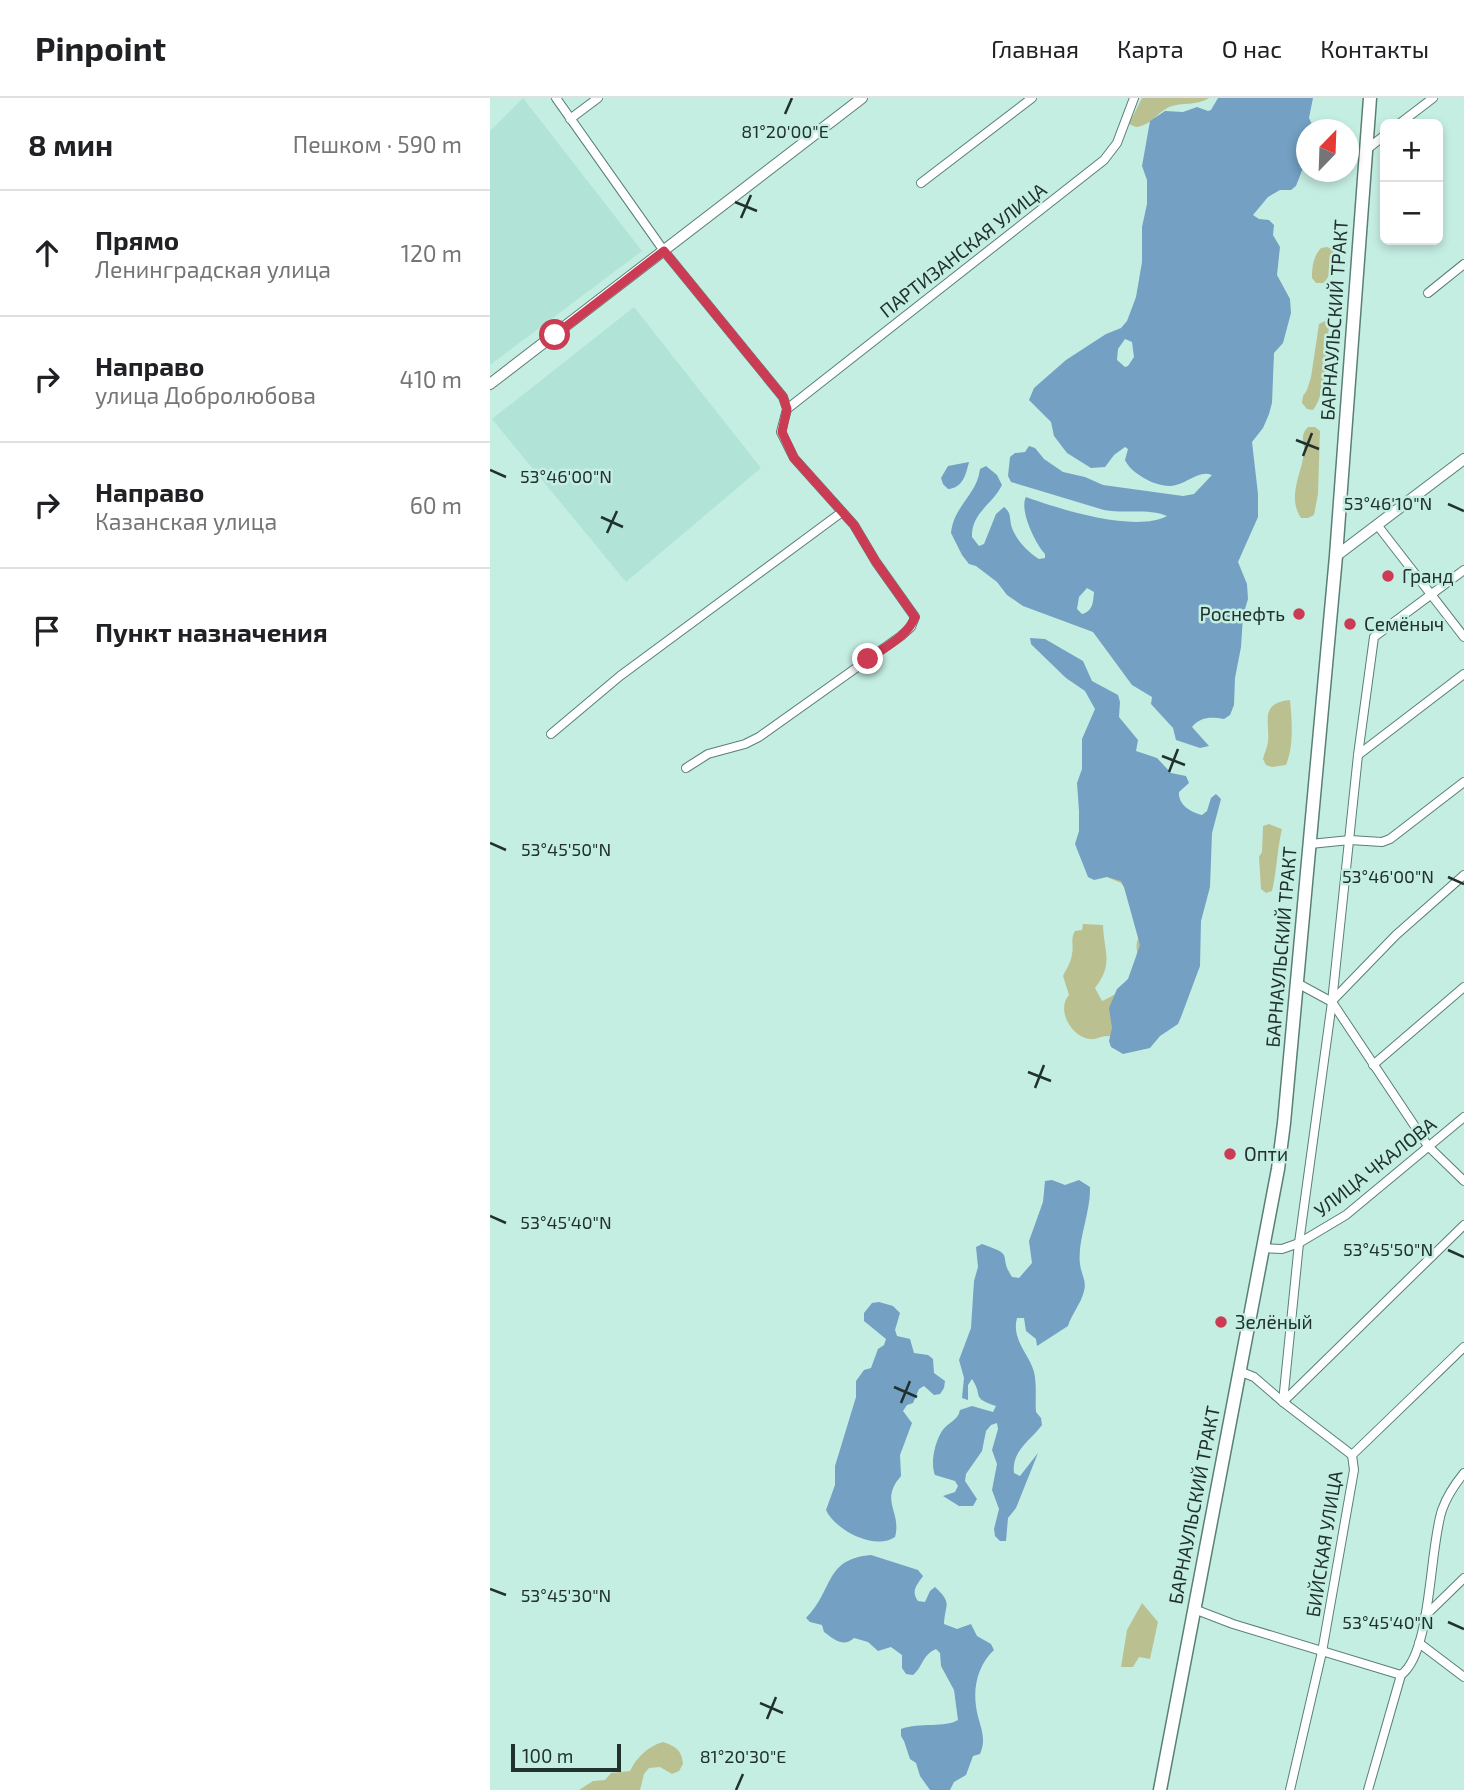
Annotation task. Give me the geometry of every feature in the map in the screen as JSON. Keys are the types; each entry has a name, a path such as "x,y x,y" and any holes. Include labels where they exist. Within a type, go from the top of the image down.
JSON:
{"main road":[{"name":"БАРНАУЛЬСКИЙ ТРАКТ","path":"1160,1790 1284,1123 1336,556 1370,98"}],"street":[{"path":"556,98 664,251 783,397 787,409 782,432 794,458 854,525 876,562 915,617 911,627 759,737 745,744 708,754 686,768"},
{"path":"570,119 598,98"},
{"path":"490,384 862,98"},
{"path":"921,183 1032,98"},
{"name":"ПАРТИЗАНСКАЯ УЛИЦА","path":"787,409 1104,160 1117,143 1134,98"},
{"path":"1406,119 1433,98"},
{"path":"1366,150 1380,139"},
{"path":"1428,293 1464,264"},
{"path":"1336,556 1464,459"},
{"path":"551,734 620,676 842,512"},
{"path":"1378,526 1464,637"},
{"path":"1283,1402 1299,1243 1332,1002 1358,755 1374,637 1464,570"},
{"path":"1358,755 1464,674"},
{"path":"1310,844 1382,842 1390,839 1464,782"},
{"path":"1332,1002 1396,935 1464,875"},
{"path":"1297,983 1332,1002 1428,1146 1464,1181"},
{"path":"1373,1065 1464,987"},
{"name":"УЛИЦА ЧКАЛОВА","path":"1262,1248 1282,1249 1299,1243 1346,1215 1464,1117"},
{"path":"1283,1402 1464,1225"},
{"name":"БИЙСКАЯ УЛИЦА","path":"1290,1790 1322,1652 1354,1471 1352,1455 1464,1347"},
{"path":"1240,1371 1254,1377 1352,1455"},
{"path":"1368,1790 1401,1675 1412,1665 1419,1643 1441,1511 1452,1487 1464,1473"},
{"path":"1424,1616 1464,1578"},
{"path":"1194,1609 1233,1624 1401,1675"},
{"path":"1419,1643 1464,1677"}],"shaded area":[{"path":"523,98 642,251 490,365 490,131"},
{"path":"1142,98 1209,98 1169,107 1136,127 1129,124"},
{"path":"1321,248 1334,250 1330,273 1323,283 1316,283 1312,278 1316,255"},
{"path":"634,307 761,468 626,582 492,419"},
{"path":"1325,321 1329,327 1321,393 1313,410 1307,409 1302,403 1303,396 1311,377 1319,324"},
{"path":"1308,427 1315,427 1320,431 1318,494 1314,515 1301,518 1295,494 1304,453 1303,436"},
{"path":"1290,700 1292,733 1289,758 1286,765 1272,767 1266,765 1263,759 1268,742 1268,715 1274,705"},
{"path":"1269,824 1282,829 1272,891 1266,893 1261,889 1259,857 1262,852 1263,826"},
{"path":"1165,837 1124,1039 1109,1036 1092,1039 1083,1037 1068,1022 1064,1007 1069,995 1063,976 1069,965 1075,931 1082,930 1083,924 1103,925 1106,964 1095,988 1102,1001 1124,988 1138,965 1139,937 1124,887 1107,877"},
{"path":"1142,1603 1158,1622 1150,1659 1139,1657 1133,1667 1121,1667 1127,1630"},
{"path":"663,1742 679,1752 683,1764 679,1771 672,1774 660,1767 649,1768 644,1774 640,1790 579,1790 593,1781 605,1780 611,1773 630,1771 643,1753"}],"water":[{"path":"1218,98 1313,98 1309,119 1296,119 1296,186 1291,190 1280,190 1268,197 1253,215 1269,220 1274,225 1273,235 1280,247 1277,275 1290,299 1291,313 1283,343 1274,353 1269,414 1263,428 1252,442 1258,517 1238,562 1247,584 1248,599 1243,616 1234,705 1230,715 1224,719 1203,719 1195,723 1192,727 1209,746 1200,748 1176,740 1173,728 1151,704 1152,697 1132,685 1093,632 1023,606 1007,595 997,582 976,566 969,564 951,533 956,515 975,486 980,469 986,466 997,475 1002,485 975,521 972,537 979,546 984,544 996,514 1004,507 1020,541 1039,559 1045,558 1026,518 1026,497 1077,513 1117,521 1153,521 1167,516 1152,512 1104,510 1011,482 1008,476 1010,457 1015,453 1025,452 1029,446 1063,472 1103,485 1183,496 1194,494 1212,475 1203,474 1181,484 1169,486 1154,483 1128,465 1125,460 1128,449 1125,447 1114,455 1105,467 1091,468 1067,453 1054,436 1051,422 1029,400 1034,388 1066,360 1106,334 1121,328 1127,321 1136,297 1142,262 1142,227 1147,204 1147,180 1142,166 1150,121 1165,111 1183,112 1197,107 1208,111","holes":["1125,339 1132,342 1134,357 1125,367 1117,360 1118,349","1087,588 1094,592 1090,609 1082,614 1077,609 1079,597"]},
{"path":"969,462 960,483 948,489 941,478 948,466"},
{"path":"1030,638 1045,639 1083,661 1092,681 1118,695 1119,717 1138,740 1136,751 1157,758 1171,773 1186,776 1189,783 1179,792 1179,797 1186,807 1202,815 1207,811 1211,798 1216,794 1221,799 1212,833 1210,887 1201,921 1200,966 1178,1024 1160,1036 1150,1048 1123,1054 1111,1047 1109,1008 1117,989 1128,979 1140,945 1121,881 1107,877 1094,880 1088,877 1075,844 1079,831 1077,783 1082,769 1082,739 1095,709 1085,691 1066,678 1031,644"},
{"path":"1052,1180 1065,1185 1079,1180 1090,1187 1080,1255 1085,1287 1068,1326 1037,1346 1036,1339 1026,1331 1024,1318 1017,1318 1019,1340 1034,1372 1036,1412 1042,1425 1016,1458 1014,1473 1020,1476 1038,1453 1016,1508 1008,1518 1006,1541 1000,1541 995,1536 999,1509 992,1490 997,1464 992,1450 997,1423 986,1431 982,1451 966,1474 965,1481 977,1499 973,1506 959,1506 943,1496 955,1492 958,1486 955,1481 935,1475 934,1453 942,1431 957,1417 960,1410 972,1406 993,1412 996,1406 980,1398 972,1379 968,1385 968,1400 962,1398 964,1378 959,1360 971,1328 974,1281 978,1267 976,1247 982,1244 999,1251 1004,1256 1012,1277 1019,1278 1032,1263 1029,1241 1043,1202 1045,1181"},
{"path":"872,1303 893,1306 900,1313 895,1330 897,1336 910,1339 914,1353 928,1355 933,1359 934,1373 945,1381 940,1394 934,1395 924,1386 919,1389 913,1403 907,1405 903,1411 912,1423 900,1455 901,1476 892,1493 896,1520 895,1537 877,1542 847,1531 838,1525 826,1510 835,1485 835,1466 856,1397 856,1381 864,1370 871,1368 878,1349 884,1345 886,1339 864,1321 864,1313"},
{"path":"871,1555 918,1570 923,1576 915,1591 918,1601 925,1602 935,1587 946,1601 944,1624 957,1629 971,1624 977,1636 991,1644 994,1650 981,1668 975,1690 983,1736 982,1748 980,1754 973,1756 966,1775 954,1782 950,1790 930,1790 920,1776 916,1763 910,1759 901,1736 901,1729 958,1720 954,1690 941,1666 940,1653 936,1649 931,1652 913,1675 906,1674 902,1668 902,1655 891,1647 878,1651 868,1642 854,1638 846,1642 839,1641 824,1632 822,1625 806,1618 837,1569 856,1558"}],"place":[{"name":"Гранд","path":"1388,576"},
{"name":"Роснефть","path":"1299,614"},
{"name":"Семёныч","path":"1350,624"},
{"name":"Опти","path":"1230,1154"},
{"name":"Зелёный","path":"1221,1322"}],"route":[{"path":"555,335 664,251 783,397 787,409 782,421 782,432 794,458 854,525 864,544 915,617 911,627 901,636 868,659"}]}
